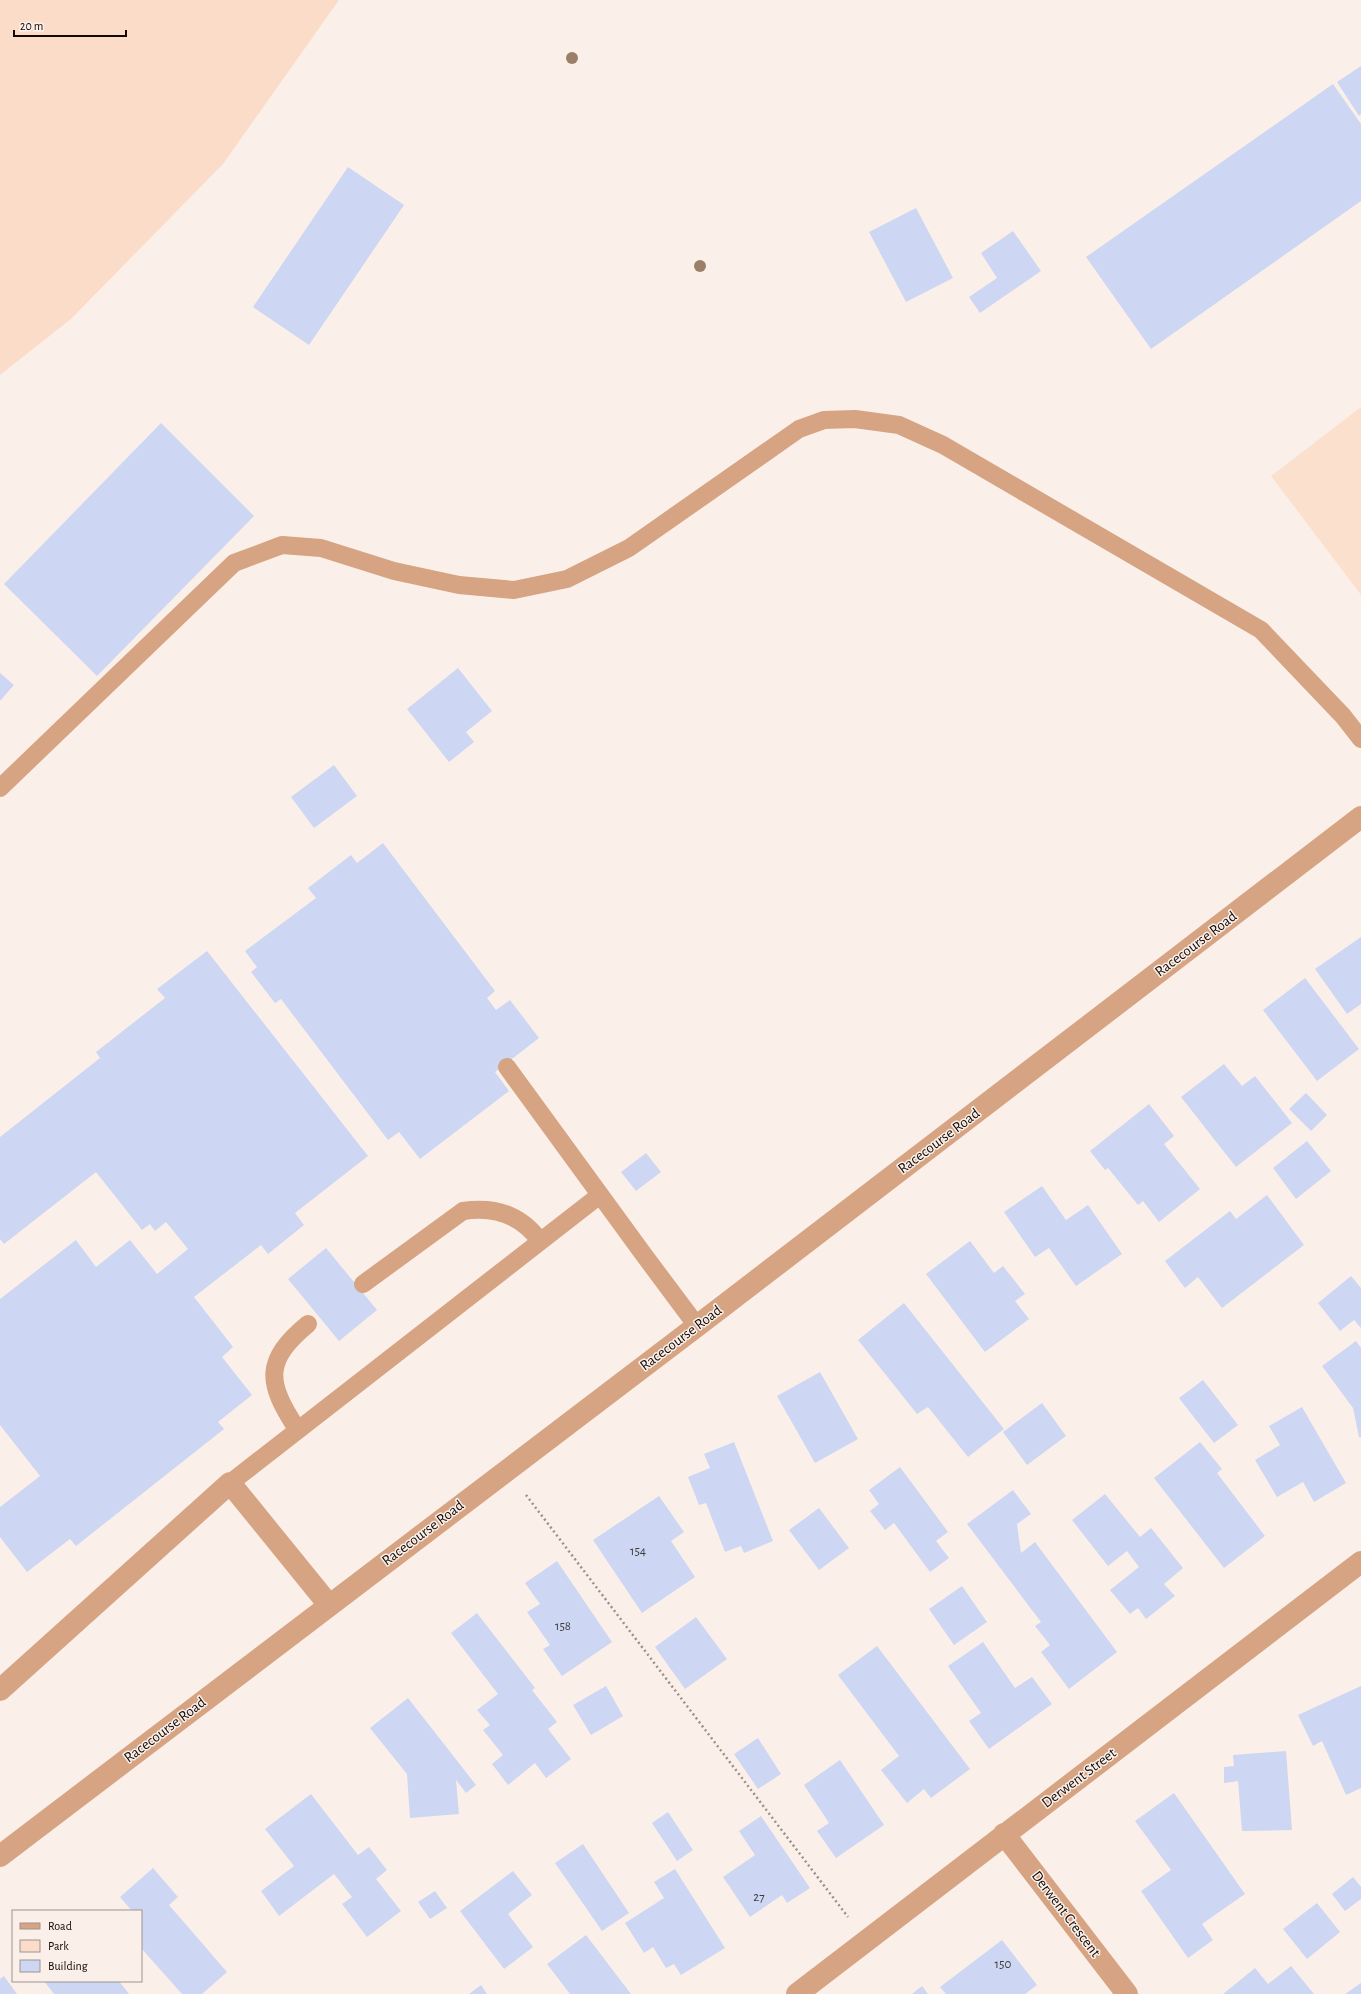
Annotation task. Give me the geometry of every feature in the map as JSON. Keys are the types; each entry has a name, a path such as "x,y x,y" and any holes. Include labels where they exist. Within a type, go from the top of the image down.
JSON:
{"street":[{"name":"Racecourse Road","path":"0,1856 329,1604 697,1326 1361,817"},
{"path":"0,1690 230,1483 329,1604"},
{"name":"Derwent Street","path":"797,1994 1361,1562"},
{"name":"Derwent Crescent","path":"1004,1834 1126,1994"}],"lane":[{"path":"0,788 234,563 282,545 321,548 394,571 459,585 514,590 567,579 629,548 799,429 824,420 855,419 899,425 943,444 1261,630 1343,716 1361,739"},
{"path":"507,1067 697,1326"},
{"path":"230,1483 297,1429 600,1195"},
{"path":"363,1284 463,1211 478,1209 509,1215 522,1221 530,1228 540,1241"},
{"path":"297,1429 279,1400 274,1370 282,1350 293,1336 308,1324"}],"path":[{"path":"507,1470 866,1941"}],"shaded area":[{"path":"1361,407 1361,595 1271,476"}],"green space":[{"path":"0,0 339,0 223,164 71,319 0,375"}],"building":[{"path":"1361,66 1361,114 1359,116 1337,82"},
{"path":"1333,84 1361,124 1361,201 1151,349 1086,257"},
{"path":"348,167 404,205 309,345 253,307"},
{"path":"916,208 953,278 906,302 869,232"},
{"path":"1013,231 1041,271 980,313 969,297 997,278 981,253"},
{"path":"161,423 254,516 97,676 4,584"},
{"path":"458,668 492,711 466,732 474,742 449,762 407,709"},
{"path":"0,673 14,685 0,701"},
{"path":"334,765 357,796 314,828 291,797"},
{"path":"383,843 495,991 487,998 496,1010 510,1000 539,1038 495,1072 509,1091 420,1159 399,1132 388,1140 281,999 275,1003 251,972 257,967 245,951 316,898 308,888 351,855 357,863"},
{"path":"1361,937 1361,1004 1347,1014 1315,969"},
{"path":"207,951 368,1156 295,1213 304,1225 268,1254 261,1245 194,1297 233,1347 222,1357 252,1395 218,1422 224,1429 76,1546 70,1539 27,1572 0,1537 0,1507 40,1476 0,1425 0,1299 76,1240 96,1267 130,1240 157,1274 188,1249 166,1222 155,1231 150,1224 142,1230 96,1172 4,1244 0,1239 0,1137 100,1058 96,1052 165,998 157,989"},
{"path":"1305,978 1359,1049 1317,1081 1263,1010"},
{"path":"1224,1064 1242,1086 1255,1076 1292,1123 1236,1167 1181,1097"},
{"path":"1306,1093 1327,1115 1311,1131 1289,1109"},
{"path":"1149,1104 1174,1136 1164,1144 1200,1189 1159,1222 1143,1201 1138,1205 1108,1168 1105,1170 1090,1151"},
{"path":"1307,1141 1331,1171 1296,1199 1273,1168"},
{"path":"646,1153 661,1172 636,1191 621,1172"},
{"path":"1042,1186 1066,1220 1088,1205 1122,1254 1076,1286 1049,1248 1035,1257 1004,1212"},
{"path":"1267,1195 1304,1245 1222,1308 1198,1277 1185,1288 1165,1261 1230,1211 1236,1219"},
{"path":"970,1241 994,1273 1003,1266 1025,1294 1015,1301 1029,1319 985,1352 926,1274"},
{"path":"326,1248 377,1310 339,1341 288,1279"},
{"path":"1351,1276 1361,1288 1361,1328 1354,1320 1340,1331 1318,1303"},
{"path":"904,1303 1004,1429 968,1457 928,1407 917,1414 858,1340"},
{"path":"1356,1341 1361,1348 1361,1437 1359,1437 1353,1408 1322,1366"},
{"path":"820,1372 858,1439 815,1463 777,1396"},
{"path":"1203,1380 1238,1425 1214,1443 1179,1398"},
{"path":"1042,1403 1066,1436 1027,1465 1003,1432"},
{"path":"1302,1407 1346,1483 1314,1502 1303,1482 1277,1497 1255,1460 1280,1445 1269,1426"},
{"path":"734,1442 773,1541 744,1553 741,1546 725,1552 706,1503 699,1505 688,1477 710,1468 704,1454"},
{"path":"1200,1442 1222,1469 1217,1473 1265,1536 1224,1568 1154,1478"},
{"path":"900,1467 948,1532 936,1541 949,1558 930,1572 894,1523 885,1530 870,1511 879,1504 869,1490"},
{"path":"1013,1490 1031,1514 1017,1524 1021,1553 1035,1542 1117,1652 1069,1689 1041,1652 1050,1645 1035,1626 1041,1622 967,1524"},
{"path":"1105,1494 1140,1537 1151,1528 1183,1568 1164,1584 1175,1596 1146,1619 1138,1608 1130,1614 1110,1590 1139,1567 1127,1551 1108,1566 1072,1520"},
{"path":"659,1496 684,1532 671,1541 695,1577 642,1613 593,1540"},
{"path":"819,1508 849,1548 819,1570 789,1530"},
{"path":"557,1561 612,1642 562,1676 543,1649 550,1645 527,1612 540,1604 525,1583"},
{"path":"962,1586 987,1622 954,1645 929,1609"},
{"path":"477,1613 535,1688 532,1690 557,1722 548,1729 571,1759 546,1778 535,1763 508,1785 492,1764 503,1755 483,1730 490,1725 477,1710 498,1694 451,1633"},
{"path":"696,1617 727,1659 685,1689 655,1647"},
{"path":"983,1642 1015,1688 1032,1677 1052,1704 989,1749 969,1721 981,1713 948,1666"},
{"path":"877,1646 970,1769 931,1798 924,1789 907,1803 881,1770 899,1756 838,1675"},
{"path":"606,1686 623,1716 591,1735 573,1705"},
{"path":"1361,1686 1361,1788 1346,1795 1322,1741 1313,1746 1298,1715"},
{"path":"408,1698 476,1785 466,1793 456,1780 459,1814 410,1818 407,1774 370,1728"},
{"path":"758,1738 781,1774 758,1789 734,1754"},
{"path":"1286,1751 1292,1830 1242,1831 1238,1781 1224,1783 1224,1767 1234,1766 1233,1755"},
{"path":"840,1760 884,1825 836,1858 817,1831 829,1823 804,1785"},
{"path":"1174,1793 1245,1894 1202,1924 1213,1940 1188,1958 1141,1891 1171,1870 1135,1821"},
{"path":"311,1794 358,1855 369,1847 387,1870 376,1879 401,1911 367,1937 342,1904 352,1897 334,1874 279,1916 261,1891 294,1866 265,1829"},
{"path":"668,1812 693,1850 677,1861 652,1823"},
{"path":"761,1816 810,1888 787,1903 782,1895 750,1917 723,1877 755,1855 739,1831"},
{"path":"583,1844 629,1913 602,1931 555,1863"},
{"path":"153,1868 178,1897 169,1905 227,1972 202,1994 182,1994 142,1949 142,1910 131,1910 120,1897"},
{"path":"675,1869 725,1948 681,1975 674,1964 666,1968 653,1947 644,1953 625,1923 664,1898 654,1882"},
{"path":"513,1871 532,1895 508,1914 533,1947 504,1969 460,1911"},
{"path":"1353,1877 1361,1887 1361,1899 1345,1911 1332,1894"},
{"path":"435,1891 447,1908 430,1919 418,1902"},
{"path":"1317,1903 1340,1932 1307,1959 1283,1929"},
{"path":"586,1935 631,1994 570,1994 547,1964"},
{"path":"1002,1940 1037,1985 1025,1994 946,1994 940,1987"},
{"path":"1291,1966 1314,1994 1223,1994 1255,1968 1268,1984"},
{"path":"4,1976 17,1994 0,1994 0,1979"},
{"path":"45,1982 120,1982 129,1994 54,1994"},
{"path":"1361,1983 1361,1994 1345,1994"},
{"path":"481,1985 487,1994 469,1994"},
{"path":"922,1986 928,1994 912,1994"}]}
